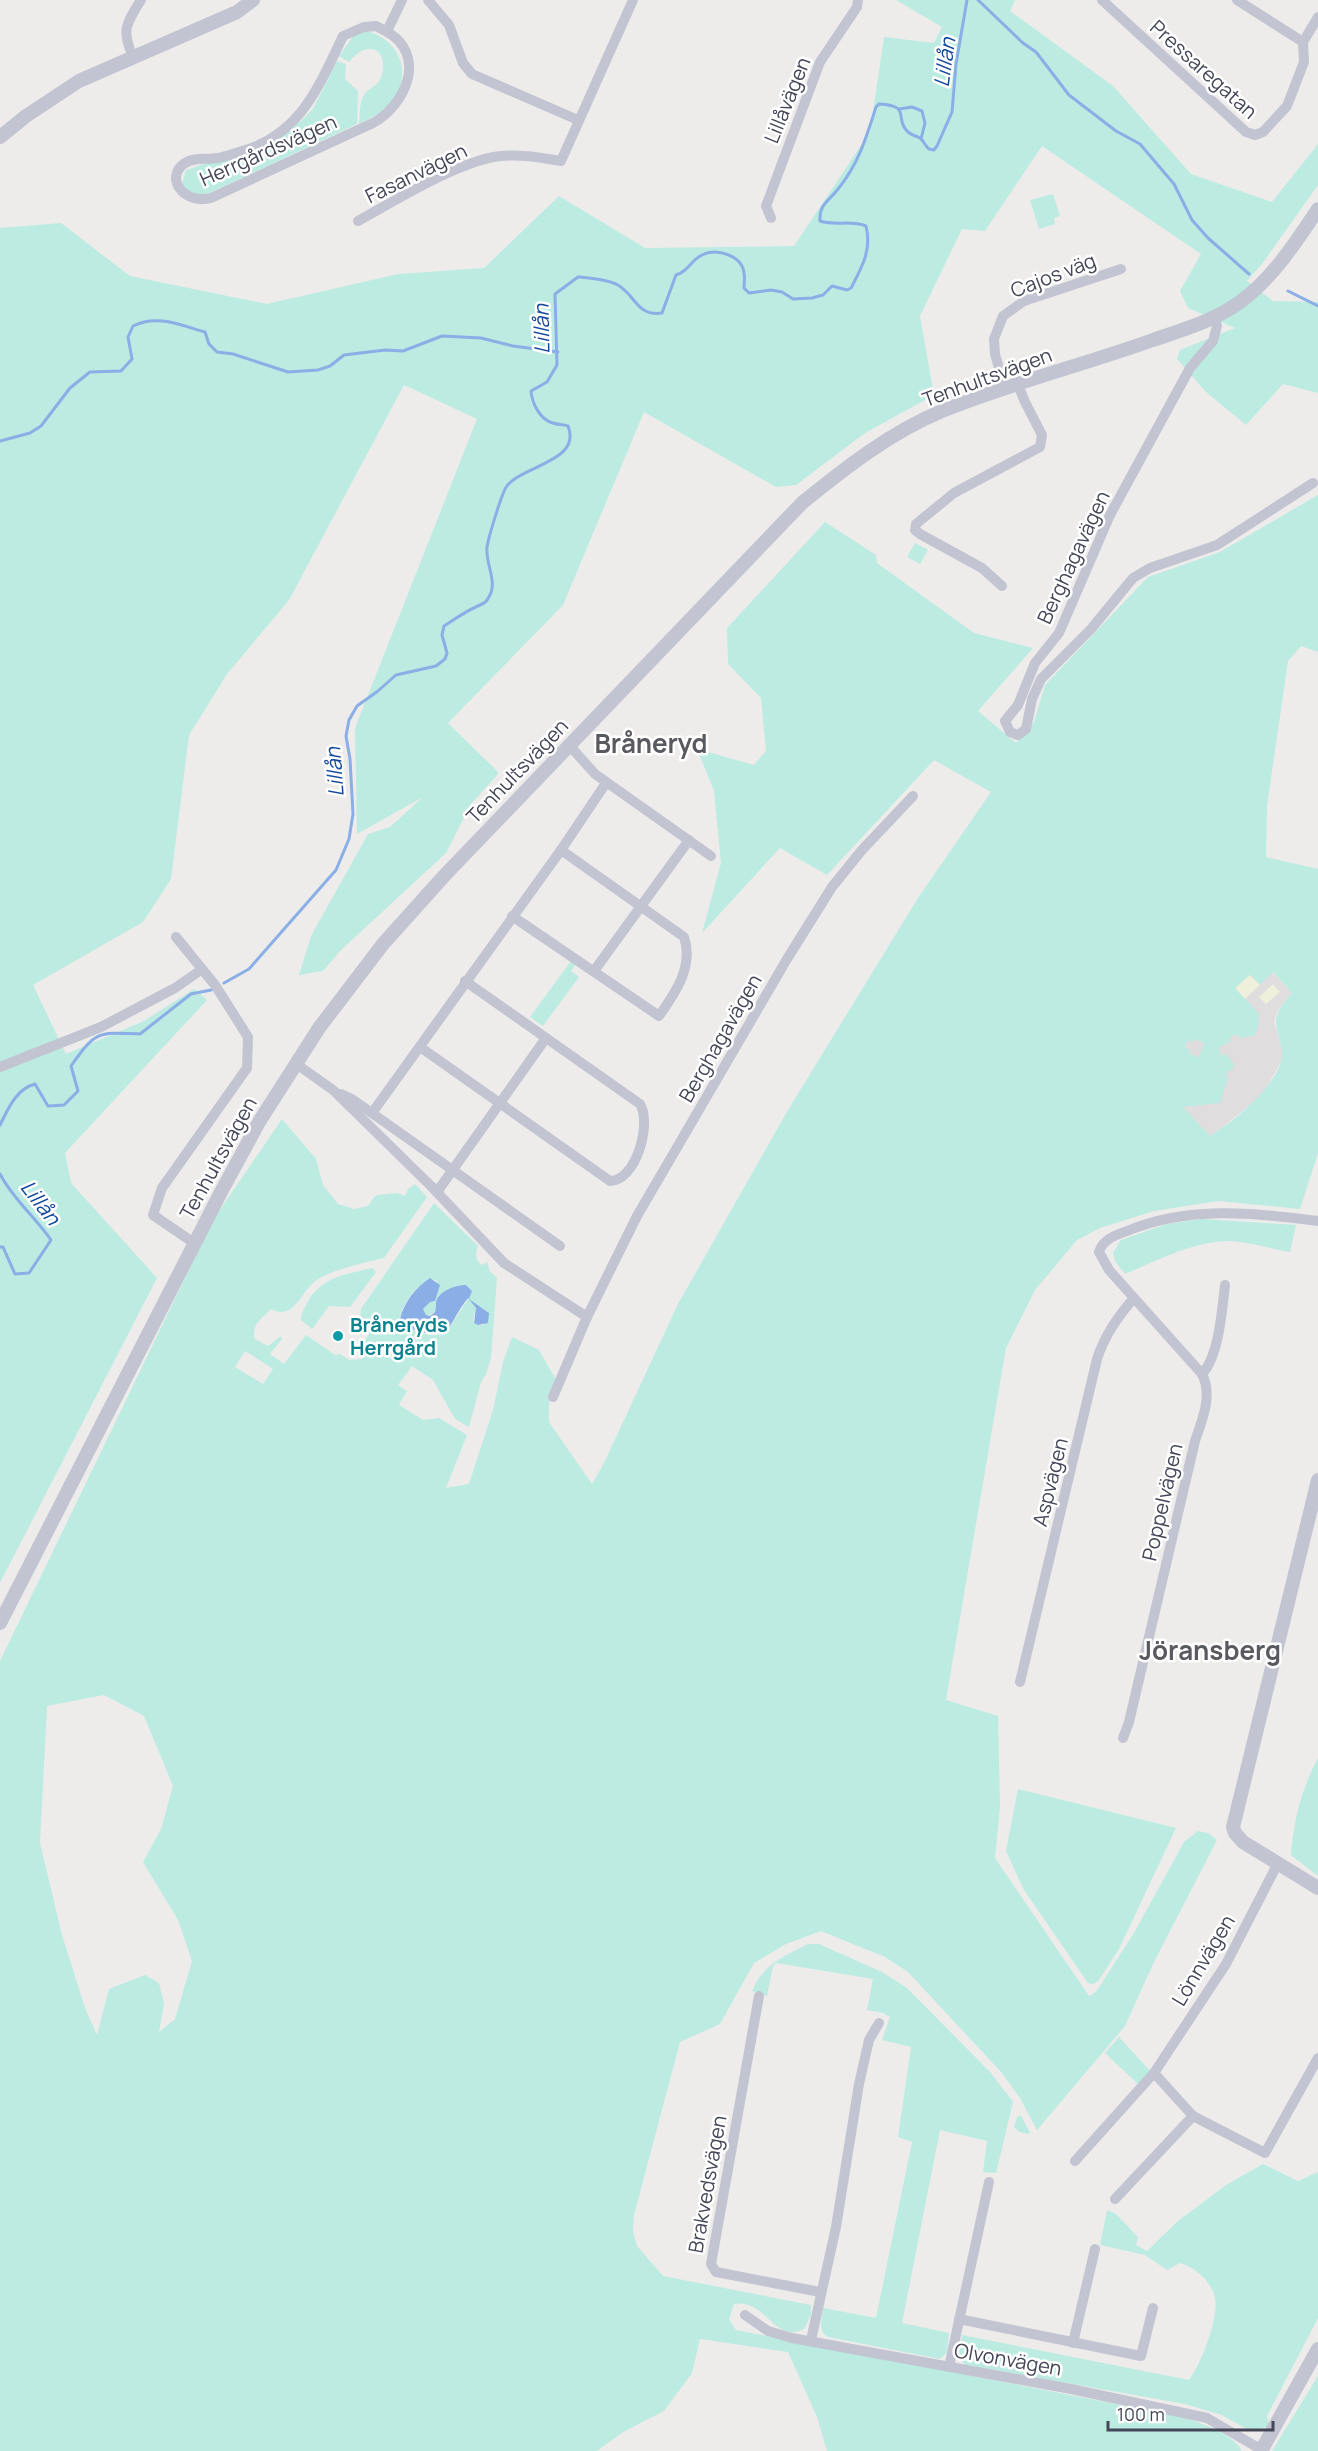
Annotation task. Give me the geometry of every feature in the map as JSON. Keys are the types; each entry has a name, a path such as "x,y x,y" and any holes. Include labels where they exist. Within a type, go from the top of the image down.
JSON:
{"street":[{"path":"133,57 125,34 130,19 141,0"},
{"path":"0,137 26,116 79,81 237,12 253,0"},
{"path":"387,31 402,0"},
{"path":"428,0 449,25 464,63 472,74 578,120 633,0"},
{"name":"Lillåvägen","path":"771,218 766,206 809,88 820,62 857,7 858,0"},
{"name":"Pressaregatan","path":"1102,0 1246,132 1255,135 1263,132 1287,106 1304,62 1303,42"},
{"path":"1237,0 1303,42 1318,16"},
{"name":"Herrgårdsvägen","path":"376,26 387,31 403,46 408,70 403,94 397,104 381,118 211,198 192,199 180,189 176,181 178,171 184,163 192,160 218,158 252,149 281,132 298,117 315,94 343,36 364,27 376,26"},
{"name":"Fasanvägen","path":"357,221 437,179 486,159 501,156 531,156 561,161 578,120"},
{"name":"Tenhultsvägen","path":"0,1623 194,1243 254,1132 296,1063 347,989 390,936 802,502 849,466 906,429 942,411 1108,356 1226,312 1254,290 1297,241 1318,209"},
{"name":"Cajos väg","path":"1005,390 995,354 994,339 1004,316 1024,301 1121,269"},
{"name":"Berghagavägen","path":"1213,317 1217,326 1213,341 1190,368 1110,515 1059,633 1035,663 1018,705 1005,721 1010,732 1018,735 1026,729 1032,699 1041,679 1091,629 1133,578 1150,568 1217,545 1312,483"},
{"path":"1002,586 982,568 915,530 916,524 954,493 1040,447 1042,435 1018,385"},
{"path":"569,745 593,773 711,856"},
{"path":"372,1113 606,783"},
{"name":"Berghagavägen","path":"553,1397 587,1317 637,1216 825,897 862,850 913,796"},
{"path":"594,971 689,840"},
{"path":"512,916 659,1016 679,987 683,976 685,940 682,935 561,849"},
{"path":"176,937 215,986 248,1037 247,1068 162,1188 153,1215 194,1243"},
{"path":"0,1068 101,1027 175,988 201,970"},
{"path":"420,1047 610,1181 623,1177 634,1160 643,1136 645,1120 642,1106 465,981"},
{"path":"436,1192 546,1038"},
{"path":"296,1063 333,1090 504,1263 587,1317"},
{"path":"333,1090 352,1099 560,1246"},
{"path":"1224,1285 1222,1314 1209,1366 1202,1374 1133,1299 1109,1270 1099,1252 1107,1240 1136,1227 1173,1216 1211,1212 1318,1221"},
{"name":"Aspvägen","path":"1020,1682 1097,1359 1112,1325 1133,1299"},
{"name":"Poppelvägen","path":"1123,1738 1129,1722 1194,1442 1204,1413 1208,1384 1202,1374"},
{"path":"1318,1480 1233,1827 1239,1838 1318,1888"},
{"name":"Lönnvägen","path":"1075,2161 1154,2073 1226,1964 1278,1863"},
{"name":"Brakvedsvägen","path":"759,1996 711,2264 716,2272 820,2292"},
{"path":"811,2340 836,2227 859,2084 869,2040 879,2023"},
{"path":"1154,2073 1193,2116 1265,2153 1318,2058"},
{"path":"1115,2199 1193,2116"},
{"path":"949,2367 989,2182"},
{"path":"1073,2343 1095,2249"},
{"path":"958,2319 1140,2356 1153,2308"},
{"name":"Olvonvägen","path":"745,2315 768,2331 1071,2389 1207,2418 1261,2450"},
{"path":"1261,2450 1318,2349"}],"shaded area":[{"path":"1260,959 1292,993 1277,1012 1274,1022 1283,1053 1281,1062 1262,1095 1210,1137 1182,1107 1199,1058 1189,1054 1185,1048 1187,1041 1193,1039"}],"green space":[{"path":"896,0 1015,0 1010,11 1113,86 1191,174 1272,202 1318,144 1318,185 1262,264 1247,281 1273,301 1318,302 1318,393 1283,384 1246,425 1206,392 1177,359 1180,350 1235,328 1188,308 1180,291 1201,254 1042,146 985,231 962,229 920,316 934,395 865,433 796,485 776,487 644,412 563,605 448,723 499,773 471,804 446,853 341,950 323,971 299,975 311,936 368,834 390,827 423,797 357,834 355,728 477,419 404,385 289,600 227,674 189,735 171,879 143,922 33,985 66,1054 144,1021 194,989 207,1000 65,1153 71,1183 157,1278 0,1583 0,228 61,223 130,276 267,304 398,274 484,268 559,196 645,248 794,246 870,132 884,37 934,43 942,27"},
{"path":"366,31 386,40 393,47 401,65 402,75 401,85 393,101 380,112 359,124 362,98 381,78 383,62 379,52 369,49 360,52 349,62 339,56 354,35"},
{"path":"337,61 346,64 345,79 358,91 357,124 201,197 188,191 182,184 186,170 279,139 313,109"},
{"path":"1053,194 1060,216 1054,218 1055,224 1039,229 1030,200"},
{"path":"1318,495 1318,652 1301,646 1288,661 1267,806 1266,857 1318,869 1318,1153 1300,1209 1218,1201 1154,1211 1100,1228 1077,1240 1035,1290 1006,1348 946,1700 998,1716 1000,1807 995,1858 1089,1996 1096,1992 1134,1933 1184,1842 1198,1831 1208,1833 1217,1840 1154,1962 1125,2026 1037,2130 1020,2098 1002,2073 908,1972 885,1957 821,1931 786,1944 754,1963 720,2024 680,2042 634,2215 633,2231 637,2246 663,2276 811,2305 811,2315 804,2329 794,2332 785,2331 777,2326 754,2307 734,2304 729,2319 736,2330 1182,2417 1223,2434 1237,2444 1242,2451 827,2451 817,2417 788,2352 700,2339 692,2373 664,2411 623,2432 597,2451 0,2451 0,1661 213,1220 282,1119 316,1159 323,1185 338,1204 354,1209 368,1206 378,1195 398,1193 405,1196 408,1189 415,1184 427,1197 384,1258 347,1267 320,1278 309,1287 291,1309 279,1312 271,1309 256,1326 255,1339 268,1346 281,1336 282,1339 270,1354 284,1364 306,1335 335,1355 340,1354 349,1360 362,1359 368,1350 360,1348 369,1334 360,1317 361,1309 434,1203 478,1246 476,1254 478,1262 483,1265 488,1263 489,1270 497,1278 491,1358 481,1382 469,1427 455,1419 433,1380 412,1366 398,1385 407,1391 399,1405 423,1420 439,1418 467,1435 446,1488 469,1484 493,1410 503,1362 512,1337 539,1350 555,1378 549,1403 549,1422 592,1484 678,1304 788,1110 918,898 991,792 934,760 827,875 780,848 702,933 721,863 714,791 697,749 754,765 766,751 761,698 728,664 727,628 825,522 876,555 877,563 974,633 1033,648 978,711 1016,743 1034,722 1045,685 1148,577 1220,552","holes":["1273,972 1292,993 1276,1018 1282,1056 1273,1079 1254,1102 1210,1136 1183,1107 1220,1103 1228,1078 1225,1077 1228,1070 1232,1071 1234,1064 1226,1054 1222,1056 1218,1048 1231,1041 1229,1038 1237,1034 1239,1038 1254,1036 1258,1028 1259,1014 1236,988 1250,975 1260,985","1194,1039 1204,1043 1199,1057 1189,1054 1190,1050 1185,1048 1187,1041 1192,1042","429,1279 436,1280 439,1286 435,1301 430,1302 423,1309 428,1316 436,1311 442,1296 449,1289 466,1285 472,1291 445,1332 431,1335 414,1331 400,1321 406,1302","472,1302 487,1311 484,1325 478,1325 473,1321 476,1308","245,1351 273,1369 263,1384 235,1367","104,1695 144,1716 173,1786 161,1829 143,1862 178,1920 192,1961 175,2019 159,2032 164,2003 159,1983 145,1975 109,1989 97,2035 85,2008 62,1935 40,1843 47,1706"]},
{"path":"915,543 928,550 920,564 907,557"},
{"path":"571,961 576,964 571,971 579,977 543,1026 530,1017"},
{"path":"1202,1219 1296,1225 1290,1252 1230,1241 1189,1248 1125,1274 1115,1261 1113,1253 1121,1240 1167,1224"},
{"path":"372,1268 376,1272 350,1307 329,1306 312,1329 301,1320 307,1303 320,1287 335,1278"},
{"path":"1318,1758 1318,1876 1291,1855 1299,1805"},
{"path":"1018,1789 1176,1828 1119,1949 1094,1984 1088,1983 1024,1890 1006,1851"},
{"path":"808,1944 819,1944 882,1972 907,1988 990,2072 1013,2102 996,2173 983,2172 987,2141 940,2130 902,2323 949,2333 947,2352 940,2359 828,2337 821,2328 823,2308 876,2318 912,2142 898,2137 911,2047 882,2040 890,2017 867,2010 873,1979 776,1963 773,1966 767,1996 752,1991 762,1974 775,1962"},
{"path":"1119,2037 1150,2071 1138,2084 1105,2053"},
{"path":"1021,2115 1029,2134 1019,2132 1014,2127 1017,2117"},
{"path":"1263,2164 1298,2181 1318,2172 1318,2318 1267,2416 1269,2424 1267,2427 1250,2431 1222,2415 1185,2404 966,2365 960,2360 962,2335 1189,2380 1204,2352 1212,2328 1216,2306 1213,2292 1202,2276 1186,2265 1180,2263 1167,2270 1145,2255 1100,2245 1107,2210 1116,2214 1138,2237 1136,2245 1147,2251 1178,2221 1226,2185"},
{"path":"1318,2376 1318,2451 1272,2451"}],"sand":[{"path":"1250,975 1260,985 1245,999 1235,988"},
{"path":"1273,984 1280,992 1266,1004 1259,997"}],"water":[{"path":"430,1278 440,1285 435,1301 430,1302 423,1309 426,1315 430,1316 435,1312 436,1302 444,1292 452,1287 466,1285 472,1291 469,1299 489,1313 488,1323 478,1325 474,1323 476,1308 468,1298 444,1331 429,1334 405,1326 400,1319 404,1307 415,1290"}],"waterway":[{"name":"Lillån","path":"224,983 249,969 336,870 349,839 353,814 350,759 346,736 349,720 357,706 396,675 436,666 445,659 447,653 442,635 444,626 485,602 491,594 492,581 487,547 505,489 511,481 558,456 566,448 570,438 568,426 555,424 544,418 535,406 531,391 547,382 557,365 555,294 578,277 602,280 622,288 641,308 653,313 662,313 676,275 684,271 698,257 714,252 728,255 739,262 744,273 744,288 749,293 771,290 782,292 793,299 823,295 832,286 847,290 851,288 867,251 866,226 820,221 821,211 851,170 879,104 889,105 899,110 903,126 909,133 920,138 929,149 934,150 937,146 952,112 956,64 967,0"},
{"path":"978,0 1023,43 1036,52 1069,95 1116,131 1140,144 1174,184 1192,220 1208,238 1249,274"},
{"path":"899,109 912,107 922,111 925,123 921,139"},
{"path":"1288,291 1318,306"},
{"path":"0,441 30,433 41,426 70,388 90,372 121,371 132,359 128,337 133,326 151,321 169,322 205,332 209,344 217,352 233,354 288,372 318,370 330,366 344,355 385,350 403,351 442,336 481,338 513,346 558,352"},
{"name":"Lillån","path":"0,1125 18,1095 35,1084 48,1106 64,1105 78,1091 71,1066 92,1040 106,1034 140,1034 191,994 211,990"},
{"name":"Lillån","path":"0,1174 11,1192 51,1240 29,1273 15,1274 3,1247 0,1247"}],"place":[{"name":"Bråneryds Herrgård","path":"338,1336"}],"district":[{"name":"Bråneryd","path":"651,743"},
{"name":"Jöransberg","path":"1210,1650"}]}
